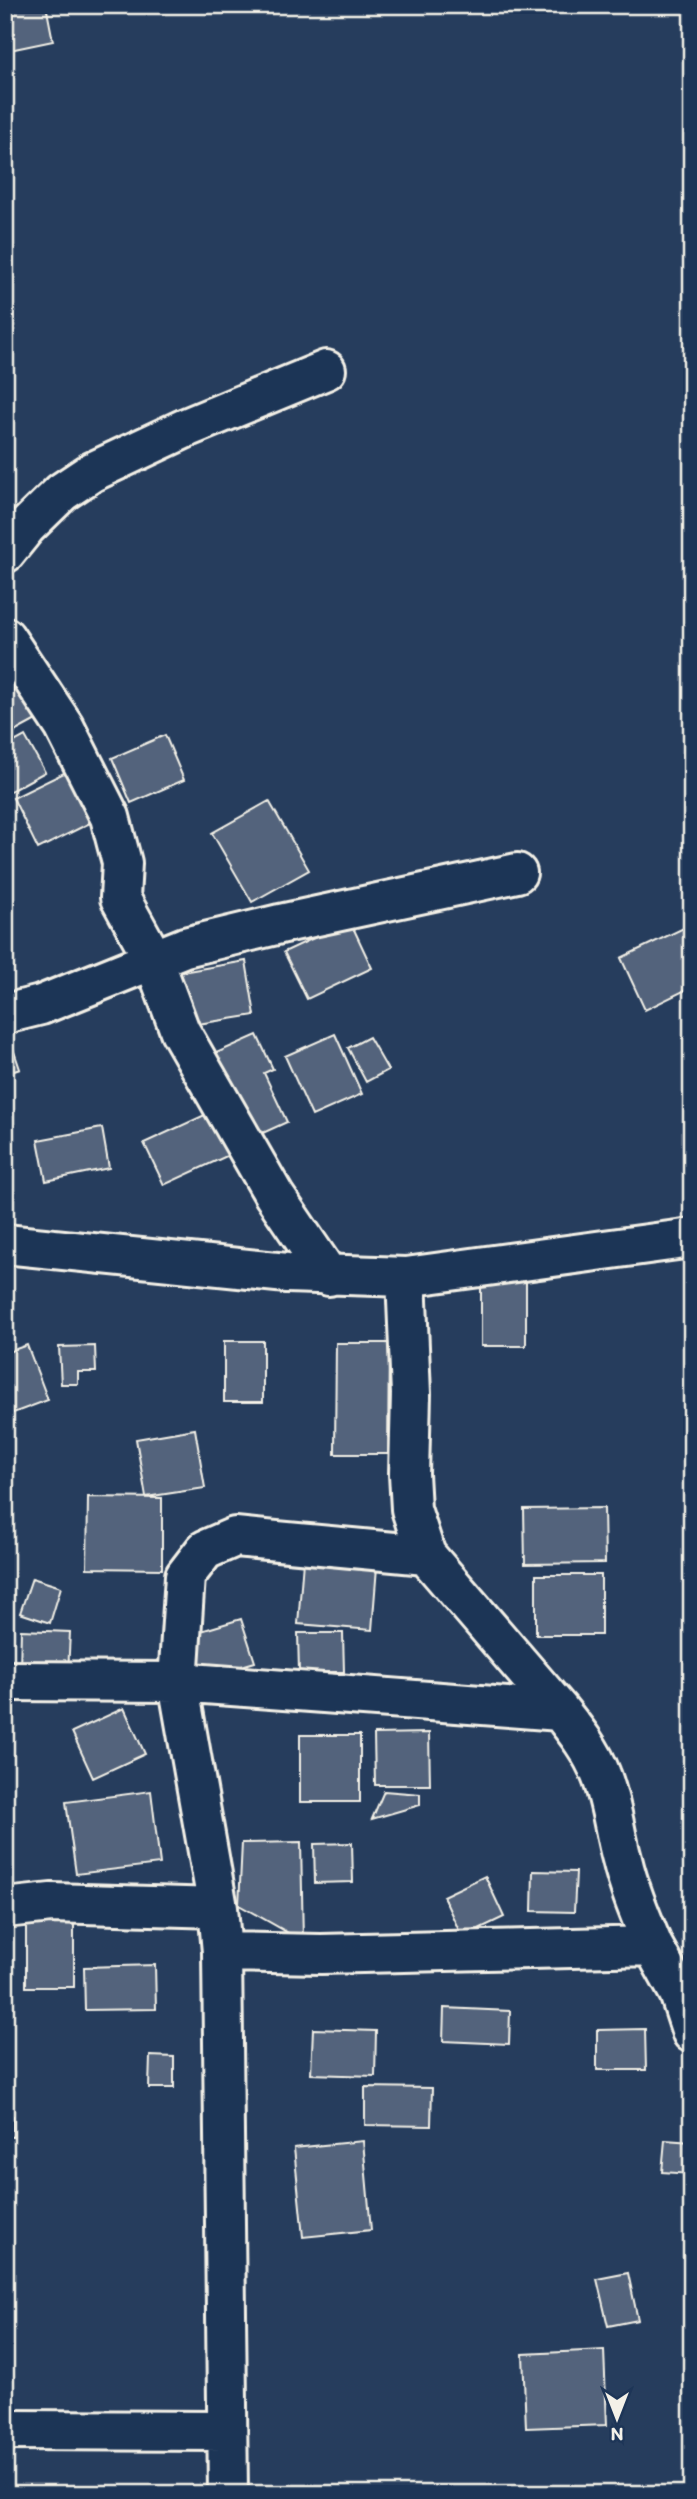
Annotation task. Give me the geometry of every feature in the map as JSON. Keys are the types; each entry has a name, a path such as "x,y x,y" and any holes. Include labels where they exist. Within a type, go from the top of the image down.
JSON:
{"street":[{"path":"5,553 26,527 62,492 92,472 188,426 326,370"},
{"path":"5,637 64,726 110,817 122,863 120,898 153,958 168,1004 185,1041 274,1195 330,1276"},
{"path":"5,1014 41,1005 185,947 517,873"},
{"path":"5,1244 330,1276 406,1277 692,1238"},
{"path":"406,1277 411,1394 411,1509 426,1555 560,1711 601,1772 614,1812 621,1858 635,1904 653,1946 679,1993 692,2033"},
{"path":"228,2494 222,1952 218,1908 178,1682 185,1576 205,1550 235,1537 426,1555"},
{"path":"5,1681 178,1682 560,1711"},
{"path":"5,1908 51,1903 218,1908"},
{"path":"222,1952 321,1954 653,1946"},
{"path":"5,2430 226,2431"}],"building":[{"path":"5,5 46,5 53,41 5,51"},
{"path":"20,687 38,719 5,737 5,695"},
{"path":"165,735 184,780 131,803 112,758"},
{"path":"25,736 45,772 5,794 5,747"},
{"path":"72,769 98,819 38,849 13,798"},
{"path":"269,801 309,870 252,902 212,833"},
{"path":"350,921 372,968 307,999 284,952"},
{"path":"692,924 692,987 645,1010 621,958"},
{"path":"246,961 255,1015 185,1026 176,973"},
{"path":"5,1025 20,1069 5,1074"},
{"path":"335,1034 362,1094 312,1116 285,1056"},
{"path":"257,1035 273,1069 264,1073 287,1122 252,1138 214,1054"},
{"path":"369,1037 388,1070 366,1082 348,1048"},
{"path":"209,1113 229,1155 164,1185 144,1143"},
{"path":"102,1128 109,1168 46,1181 38,1140"},
{"path":"5,1168 11,1168 13,1202 5,1202"},
{"path":"481,1274 526,1274 526,1346 481,1346"},
{"path":"224,1341 263,1341 263,1402 224,1402"},
{"path":"336,1343 389,1343 388,1454 335,1454"},
{"path":"27,1345 48,1400 5,1416 5,1353"},
{"path":"95,1346 96,1372 78,1372 78,1384 61,1384 59,1347"},
{"path":"195,1429 205,1488 146,1497 136,1439"},
{"path":"88,1497 162,1498 162,1569 87,1568"},
{"path":"604,1508 605,1563 525,1564 524,1509"},
{"path":"303,1561 377,1567 372,1630 298,1624"},
{"path":"536,1575 601,1575 601,1635 536,1635"},
{"path":"32,1578 61,1587 50,1623 20,1613"},
{"path":"241,1619 255,1662 204,1677 191,1634"},
{"path":"21,1630 70,1632 68,1673 20,1671"},
{"path":"298,1633 343,1633 344,1672 299,1672"},
{"path":"124,1708 145,1754 93,1778 72,1732"},
{"path":"429,1733 430,1785 375,1785 374,1734"},
{"path":"300,1735 360,1735 360,1802 300,1802"},
{"path":"151,1791 160,1864 76,1874 66,1802"},
{"path":"384,1791 420,1794 420,1805 372,1819"},
{"path":"301,1842 303,1941 239,1905 242,1843"},
{"path":"352,1843 353,1882 315,1883 314,1844"},
{"path":"533,1871 576,1872 574,1912 532,1911"},
{"path":"485,1876 504,1917 462,1937 443,1896"},
{"path":"26,1920 74,1920 74,1987 26,1987"},
{"path":"155,1965 156,2009 85,2010 84,1967"},
{"path":"444,2008 510,2011 509,2044 443,2041"},
{"path":"313,2029 376,2031 375,2076 311,2074"},
{"path":"645,2029 646,2070 597,2070 597,2030"},
{"path":"150,2056 174,2057 174,2088 149,2088"},
{"path":"365,2087 432,2088 431,2126 365,2125"},
{"path":"5,2116 13,2116 13,2137 5,2136"},
{"path":"665,2140 692,2142 692,2174 662,2172"},
{"path":"363,2141 371,2230 303,2237 294,2148"},
{"path":"628,2273 638,2320 608,2326 597,2279"},
{"path":"604,2350 607,2425 526,2428 523,2354"}]}
